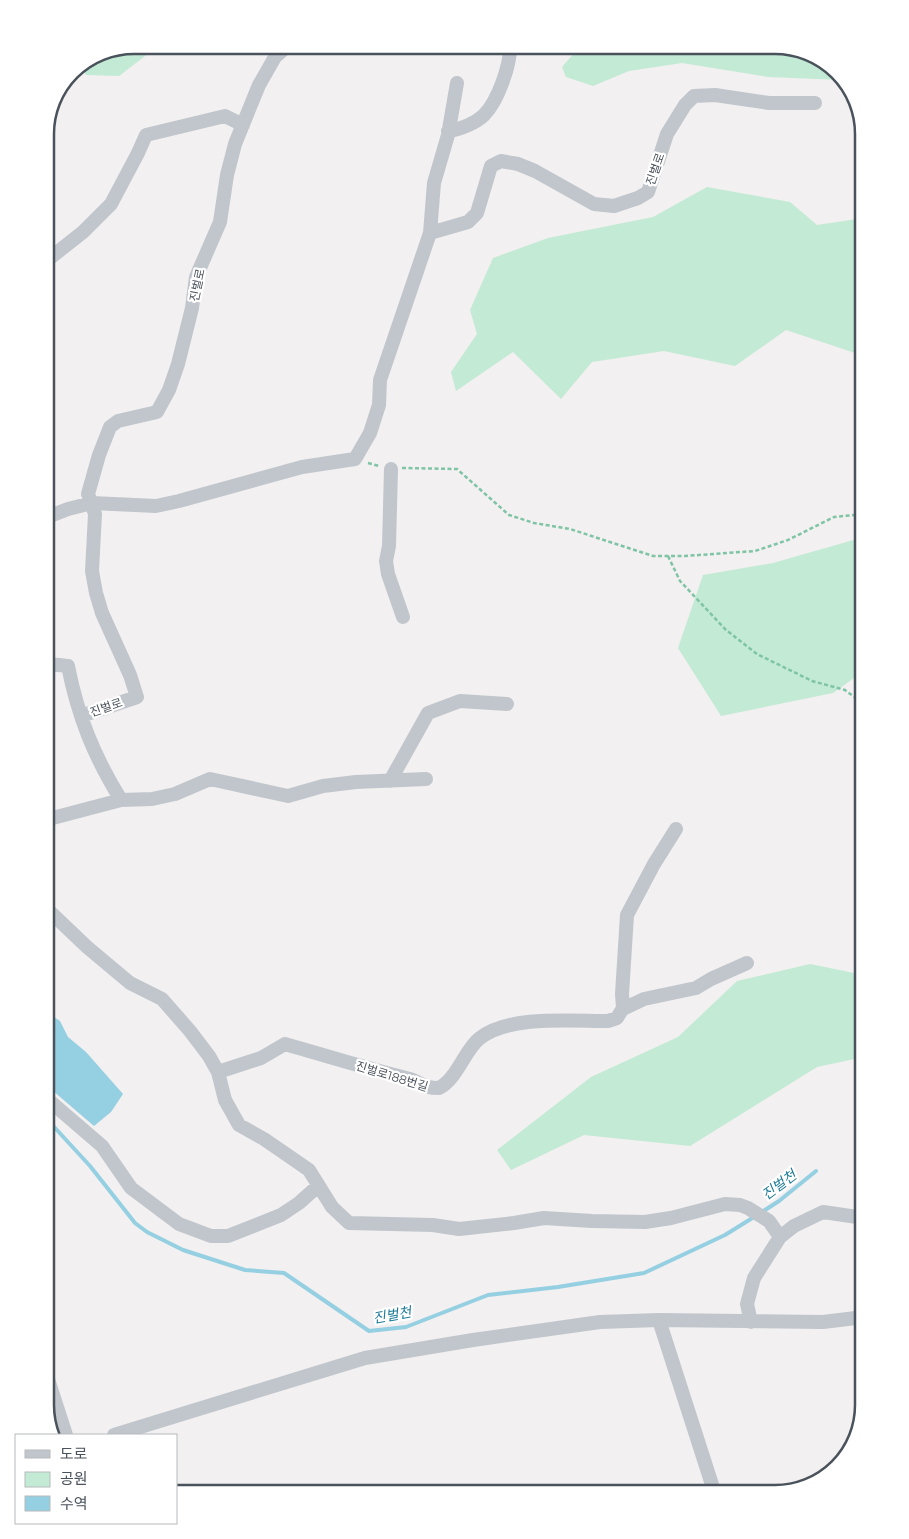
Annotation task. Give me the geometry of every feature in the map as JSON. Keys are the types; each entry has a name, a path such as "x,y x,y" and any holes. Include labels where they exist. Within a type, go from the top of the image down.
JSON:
{"street":[{"name":"진벌로","path":"81,716 137,697 130,675 102,614 92,571 95,514 88,494 99,455 110,427 118,421 157,412 169,390 188,326 196,288 196,278 220,222 235,144 259,86 279,54"},
{"path":"448,131 484,116 492,105 506,72 509,54"},
{"path":"54,514 90,504 156,506 302,467 355,460 370,433 379,405 380,380 430,233 434,183 448,131 456,83"},
{"name":"진벌로","path":"430,233 468,222 477,213 491,166 501,161 518,164 535,171 594,204 614,206 638,198 648,192 668,134 685,105 694,96 715,95 770,103 815,103"},
{"path":"54,255 83,232 111,204 146,135 226,116 243,125"},
{"path":"391,468 389,546 386,561 388,574 403,617"},
{"path":"54,664 68,666 73,692 90,743 102,769 121,800"},
{"path":"390,781 428,713 460,701 507,704"},
{"path":"54,818 121,800 152,799 175,794 210,779 288,796 323,786 356,782 426,779"},
{"path":"622,1010 627,915 654,864 676,830"},
{"path":"54,916 87,947 130,983 162,999 209,1056 218,1072 225,1100 239,1124 309,1170 332,1207 349,1223 432,1225 458,1229 544,1218 645,1222 671,1218 724,1204 740,1205 748,1208 769,1221 780,1237"},
{"path":"622,1010 644,999 696,988 747,963"},
{"name":"진벌로188번길","path":"218,1072 261,1058 285,1044 414,1080 428,1088 439,1088 454,1074 479,1038 496,1029 516,1022 608,1020 617,1018 622,1010"},
{"path":"54,1104 102,1146 131,1188 179,1224 211,1236 228,1236 281,1215 300,1203 318,1186"},
{"path":"751,1322 747,1304 754,1278 780,1237 794,1226 823,1212 855,1217"},
{"path":"117,1434 365,1358 473,1340 600,1322 660,1320 823,1322 855,1318"},
{"path":"660,1320 712,1485"},
{"path":"54,1398 66,1434"}],"path":[{"path":"355,460 391,468 457,469 509,515 534,523 570,528 653,556 755,551 788,540 834,517 855,515"},
{"path":"668,556 680,580 725,629 757,654 812,681 845,690 855,698"}],"green space":[{"path":"148,54 119,76 86,75 84,72 94,64 108,58 118,55"},
{"path":"573,54 780,54 791,55 811,62 820,67 834,80 768,77 682,63 629,71 593,86 566,77 562,67"},
{"path":"707,187 790,202 817,225 855,219 855,353 786,330 735,366 664,351 592,362 561,399 513,352 456,391 451,372 477,334 470,310 493,258 548,238 653,217"},
{"path":"855,540 855,677 833,693 721,716 678,648 703,575 773,563"},
{"path":"810,964 855,973 855,1059 817,1067 690,1146 584,1135 511,1170 497,1150 591,1077 678,1037 737,981"}],"water":[{"path":"54,1017 60,1021 68,1037 86,1052 123,1094 111,1112 94,1126 54,1092"}],"waterway":[{"name":"진벌천","path":"54,1127 90,1166 135,1223 147,1232 183,1250 245,1270 284,1273 369,1331 406,1327 488,1295 558,1287 644,1273 725,1235 754,1217"},
{"name":"진벌천","path":"762,1212 779,1201 816,1171"}]}
